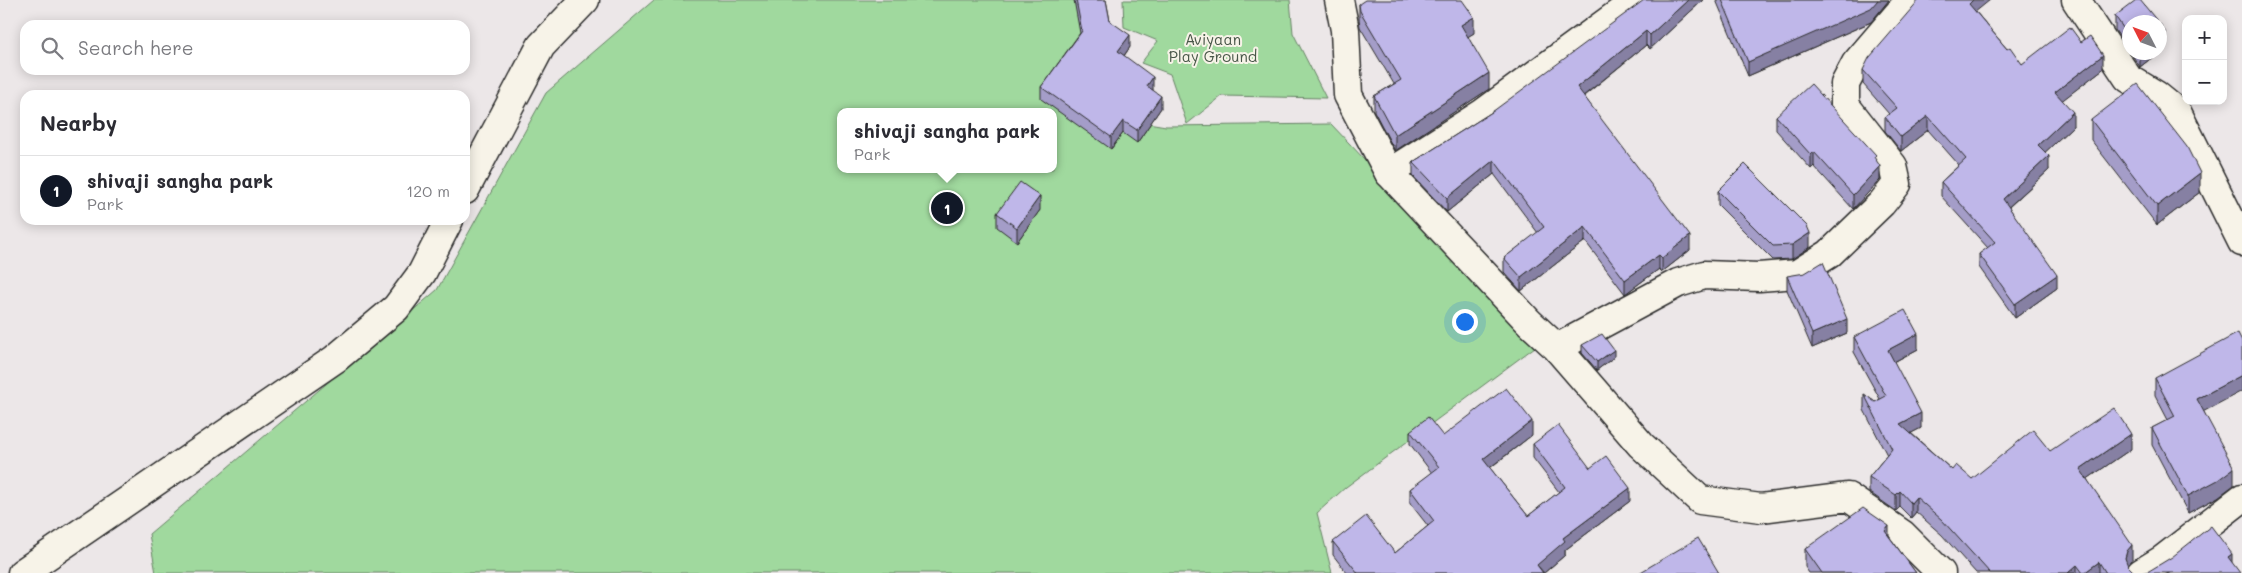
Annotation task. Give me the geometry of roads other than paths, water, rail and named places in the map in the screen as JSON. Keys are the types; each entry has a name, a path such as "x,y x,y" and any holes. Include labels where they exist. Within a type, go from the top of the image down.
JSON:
{"street":[{"path":"470,181 541,46 585,0"},
{"path":"1339,0 1345,30 1348,95 1357,116 1390,173 1530,322 1557,348 1642,445 1700,500 1761,508 1848,498 1902,534 1941,573"},
{"path":"1390,173 1484,113 1637,0"},
{"path":"1557,348 1678,283 1704,275 1759,277 1797,274 1829,254 1882,203 1897,184 1893,166 1845,105 1845,84 1856,62 1910,0"},
{"path":"2076,0 2128,78 2156,95 2177,112 2242,242"},
{"path":"22,573 335,359 396,308 422,273 446,225"},
{"path":"2142,573 2162,560 2242,498"}],"place":[{"name":"shivaji sangha park","path":"947,208"}],"park label":[{"name":"Aviyaan Play Ground","path":"1213,48"}]}
